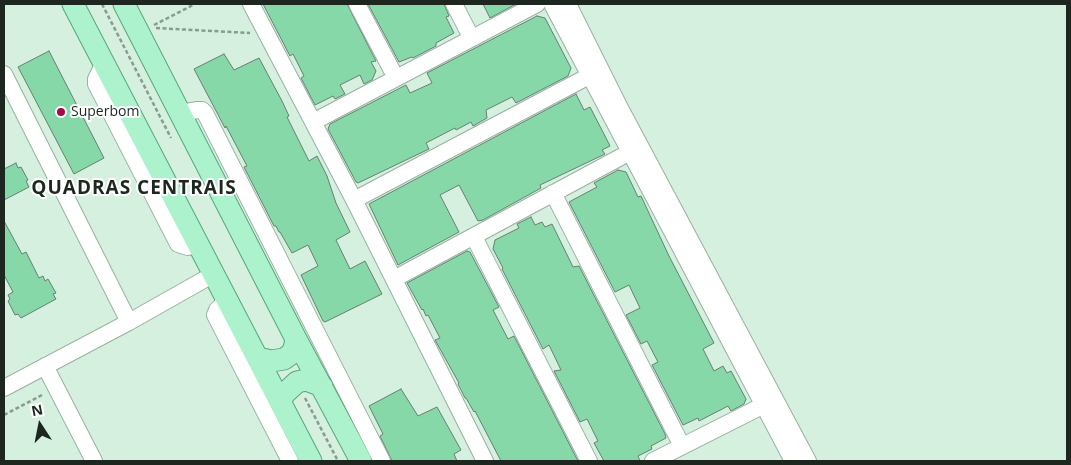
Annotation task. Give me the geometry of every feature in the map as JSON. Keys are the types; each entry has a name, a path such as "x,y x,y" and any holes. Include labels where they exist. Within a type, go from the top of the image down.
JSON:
{"main road":[{"path":"73,4 311,461"},
{"path":"124,4 296,339 361,461"},
{"path":"258,358 271,361 284,359 294,349 296,339"},
{"path":"280,402 284,394 297,382 306,380 322,386"}],"street":[{"path":"251,4 354,200 485,461"},
{"path":"357,4 396,78"},
{"path":"454,4 472,37"},
{"path":"314,122 536,4"},
{"path":"552,4 793,461"},
{"path":"568,4 620,108 808,461"},
{"path":"4,74 129,322"},
{"path":"354,200 589,76"},
{"path":"180,112 202,110 205,113 382,461"},
{"path":"394,279 630,152"},
{"path":"553,193 682,446"},
{"path":"474,236 589,461"},
{"path":"4,388 129,322 214,274"},
{"path":"227,300 216,310 215,315 290,461"},
{"path":"45,366 94,461"},
{"path":"654,461 764,405"}],"path":[{"path":"195,4 152,26 158,30 266,33"},
{"path":"102,58 139,32"},
{"path":"4,415 56,388"}],"building":[{"path":"263,4 347,4 376,61 371,62 376,71 372,80 364,84 360,75 340,85 345,94 335,99 333,96 315,105 301,78 304,76 293,54 290,56"},
{"path":"368,4 444,4 449,16 446,17 454,33 436,43 436,46 413,58 399,62"},
{"path":"483,4 516,4 490,18"},
{"path":"537,16 545,18 571,68 568,76 516,103 512,97 486,110 487,118 473,126 471,122 456,130 455,128 426,143 429,149 358,183 356,182 328,129 330,124 406,85 410,93 432,83 427,73"},
{"name":"Superbom","path":"49,51 104,158 74,174 18,67"},
{"path":"224,54 234,70 259,58 282,101 289,116 287,117 309,161 317,156 327,176 336,203 350,232 336,240 350,269 365,261 382,294 325,322 323,321 301,275 318,266 308,245 292,253 276,226 274,226 244,167 247,166 194,69"},
{"path":"576,94 584,110 590,107 610,146 602,150 605,154 540,185 541,188 483,220 478,221 459,185 440,195 459,232 398,265 369,204"},
{"path":"16,163 18,168 21,167 28,180 26,181 29,187 4,200 4,169"},
{"path":"618,170 626,172 638,197 641,196 669,256 714,343 703,349 714,371 723,366 727,373 731,371 746,399 744,404 731,411 728,406 699,421 698,418 683,425 652,365 658,362 647,341 641,344 626,315 640,308 629,285 615,292 569,202 597,187 594,183"},
{"path":"531,217 535,225 542,222 545,227 552,224 573,267 579,266 665,434 666,438 651,446 652,449 638,456 640,461 604,461 594,443 598,441 587,419 580,422 554,371 561,370 549,345 543,349 493,249 495,240 519,228 517,224"},
{"path":"4,221 22,254 26,252 39,278 43,276 45,281 48,279 56,293 53,294 56,299 21,318 18,314 15,315 8,301 10,299 8,295 13,292 4,275"},
{"path":"467,251 470,252 499,307 493,310 508,339 514,336 578,461 501,461 475,411 465,398 459,383 435,340 440,338 428,315 426,316 422,310 407,283"},
{"path":"401,389 418,416 437,407 461,450 454,454 457,461 392,461 380,436 383,434 369,406"}],"place":[{"name":"Superbom","path":"61,112"}],"district":[{"name":"QUADRAS CENTRAIS","path":"134,189"}]}
